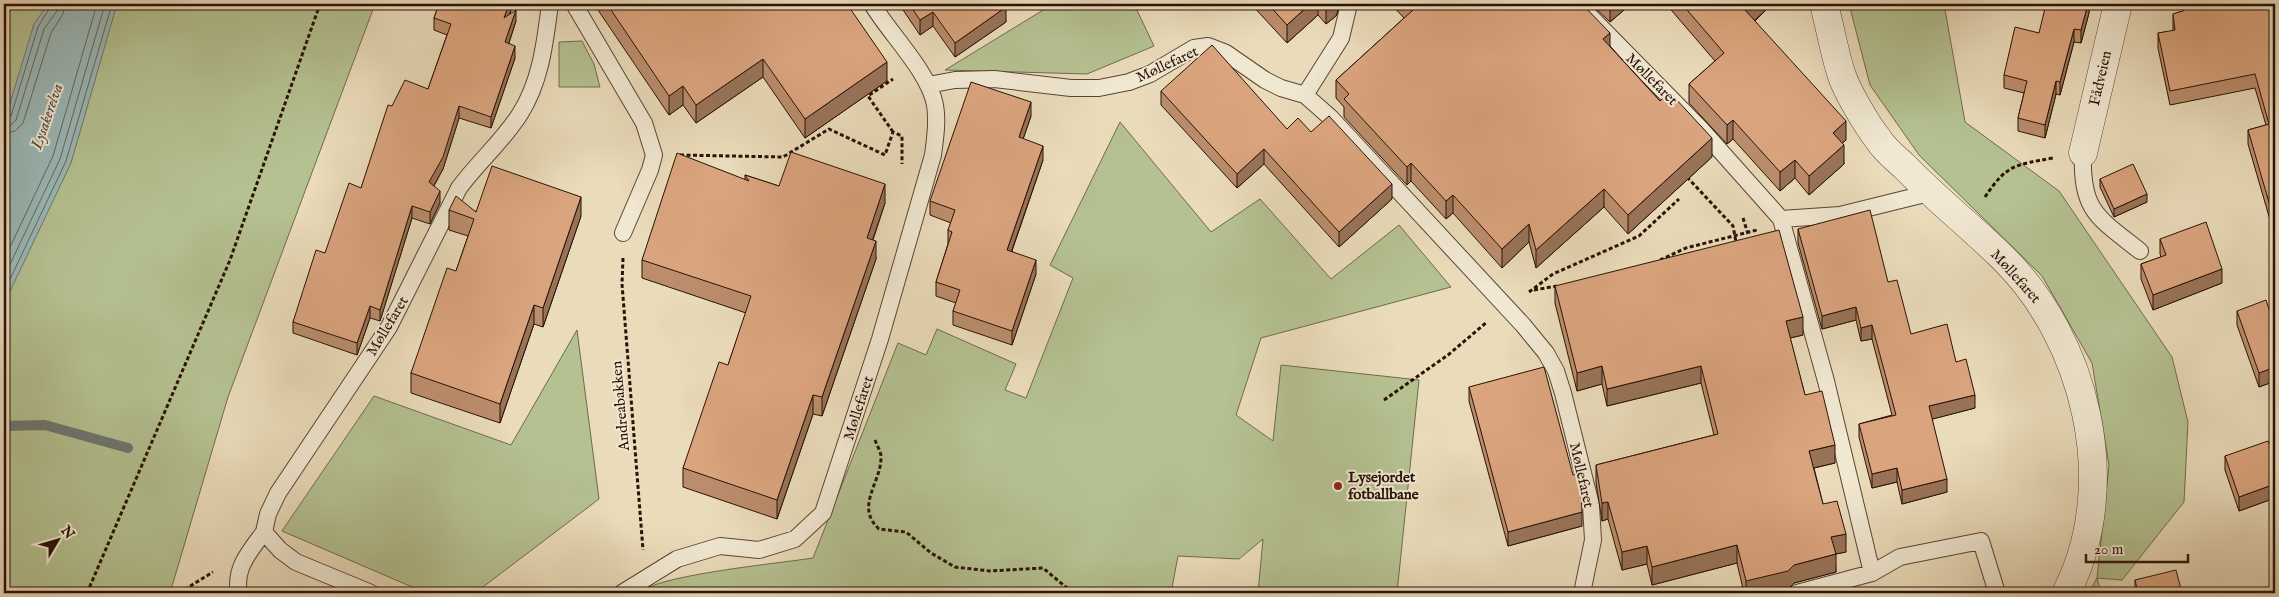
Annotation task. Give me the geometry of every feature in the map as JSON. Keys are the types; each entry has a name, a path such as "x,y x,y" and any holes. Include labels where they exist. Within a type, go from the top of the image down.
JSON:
{"street":[{"name":"Møllefaret","path":"1824,4 1841,76 1878,140 1929,193 2001,256 2033,291 2057,329 2076,373 2088,425 2093,468 2091,509 2082,550 2066,593"},
{"name":"Fådveien","path":"2083,153 2118,4"}],"lane":[{"name":"Møllefaret","path":"264,532 268,514 278,493 389,327 459,188 473,169 505,135 531,95 538,76 550,4"},
{"path":"574,4 644,122 654,155 650,170 623,233"},
{"name":"Møllefaret","path":"622,593 677,559 720,546 759,550 795,539 822,513 880,339 933,155 936,128 935,105 928,85 872,4"},
{"path":"1305,95 1341,38 1349,4"},
{"name":"Møllefaret","path":"1578,4 1700,128 1781,219 1826,381 1872,572"},
{"name":"Møllefaret","path":"928,85 955,80 994,79 1071,88 1099,88 1129,82 1150,74 1194,48 1208,46 1226,53 1265,80 1281,88 1305,95 1331,118 1522,324 1546,354 1563,393 1591,505 1592,540 1582,593"},
{"path":"2083,153 2082,180 2087,199 2096,214 2140,251"},
{"path":"1781,219 1840,215 1929,193"},
{"path":"239,593 239,572 245,557 264,532 280,550 296,562 371,593"},
{"path":"1797,593 1872,572 1900,558 1981,541 1997,593"}],"path":[{"path":"88,593 230,260 320,4"},
{"path":"914,64 868,96 893,132 902,136 901,193 919,206"},
{"path":"654,155 783,157 829,129 885,155 893,132"},
{"path":"1966,226 1999,177 2016,165 2083,153"},
{"path":"1686,176 1733,226 1736,244"},
{"name":"Andreabakken","path":"623,233 622,284 645,578"},
{"path":"1658,260 1686,248 1748,234"},
{"path":"1531,291 1560,285"},
{"path":"855,417 867,422 881,454 882,460 869,498 868,509 871,519 879,529 906,532 931,553 955,567 990,571 1043,568 1073,593"}],"green space":[{"path":"4,4 375,4 228,397 170,593 4,593"},
{"path":"1053,4 1134,4 1154,46 1087,74 945,70"},
{"path":"1849,4 1944,4 1965,122 2059,191 2172,357 2188,422 2184,502 2122,580 2097,578 2109,465 2092,363 2042,276 1919,155 1870,85"},
{"path":"582,41 594,64 600,87 559,87 559,42"},
{"path":"1120,122 1211,232 1260,199 1331,279 1399,225 1451,287 1261,338 1236,415 1273,441 1281,365 1419,380 1397,593 1258,593 1263,539 1239,559 1178,556 1171,593 639,593 650,587 693,575 813,558 898,343 926,355 937,329 1016,364 1005,390 1026,398 1073,278 1050,265"},
{"path":"577,330 599,499 475,593 426,593 282,531 374,396 511,445"},
{"path":"2097,578 2101,593 2089,593"}],"water":[{"name":"Lysakerelva","path":"48,4 117,4 71,163 4,304 4,123 34,24"}],"building":[{"path":"439,4 509,4 504,18 516,10 505,42 515,46 491,117 459,106 443,157 429,182 440,191 430,212 412,206 380,310 370,306 357,343 293,322 316,250 325,253 349,183 361,188 388,105 392,106 405,80 428,89 451,24 434,18"},
{"path":"607,4 847,4 887,62 805,119 763,59 696,105 683,86 669,96"},
{"path":"909,4 1003,4 1006,7 955,43 933,12 920,20"},
{"path":"1268,4 1310,4 1287,25"},
{"path":"1408,4 1582,4 1610,33 1603,39 1660,101 1665,96 1670,102 1675,98 1712,138 1628,215 1604,189 1536,250 1529,224 1502,249 1453,195 1446,201 1411,163 1407,167 1344,99 1349,94 1336,80 1413,10"},
{"path":"1682,4 1753,4 1745,10 1846,121 1833,133 1844,145 1809,176 1795,160 1780,172 1733,120 1727,125 1689,84 1724,53"},
{"path":"2046,4 2088,4 2081,30 2074,29 2060,82 2056,81 2045,125 2018,118 2027,81 2004,75 2015,27 2039,33"},
{"path":"2190,4 2275,4 2275,223 2248,130 2269,124 2255,74 2170,91 2158,33 2175,30 2173,14 2183,11"},
{"path":"1212,45 1287,129 1298,118 1311,132 1329,116 1392,184 1339,232 1264,149 1237,174 1161,91"},
{"path":"971,82 1031,102 1019,137 1043,146 1007,250 1036,260 1012,331 953,311 960,290 936,282 952,232 948,230 955,210 930,201"},
{"path":"791,152 885,184 867,238 876,241 822,397 813,395 777,500 683,468 719,362 728,365 751,296 642,260 677,153 749,181 745,175 779,186"},
{"path":"2133,164 2147,194 2114,209 2100,179"},
{"path":"492,166 581,197 543,308 534,305 500,404 411,373 447,268 456,271 474,219 449,210 456,196 476,212"},
{"path":"1870,210 1888,282 1897,280 1911,334 1947,324 1956,362 1966,359 1975,395 1929,406 1947,479 1902,490 1897,468 1872,474 1859,424 1896,415 1872,325 1861,328 1856,307 1822,316 1798,229"},
{"path":"2206,222 2222,269 2153,295 2141,264 2166,255 2160,239"},
{"path":"1779,230 1803,317 1786,321 1805,395 1822,391 1835,445 1809,451 1823,504 1837,501 1846,534 1831,537 1836,554 1794,565 1788,571 1746,581 1737,545 1652,567 1647,546 1622,552 1608,502 1602,503 1596,465 1718,434 1701,366 1607,389 1602,366 1577,373 1555,286"},
{"path":"2266,300 2273,321 2275,320 2275,367 2259,373 2237,311"},
{"path":"1544,367 1573,475 1577,474 1581,492 1582,512 1508,532 1469,387"},
{"path":"2268,441 2271,449 2275,448 2275,484 2239,497 2225,456"},
{"path":"2176,570 2182,593 2138,593 2135,580"}],"waterway":[{"path":"4,426 45,425 128,448"}],"place":[{"name":"Lysejordet fotballbane","path":"1338,486"}]}
